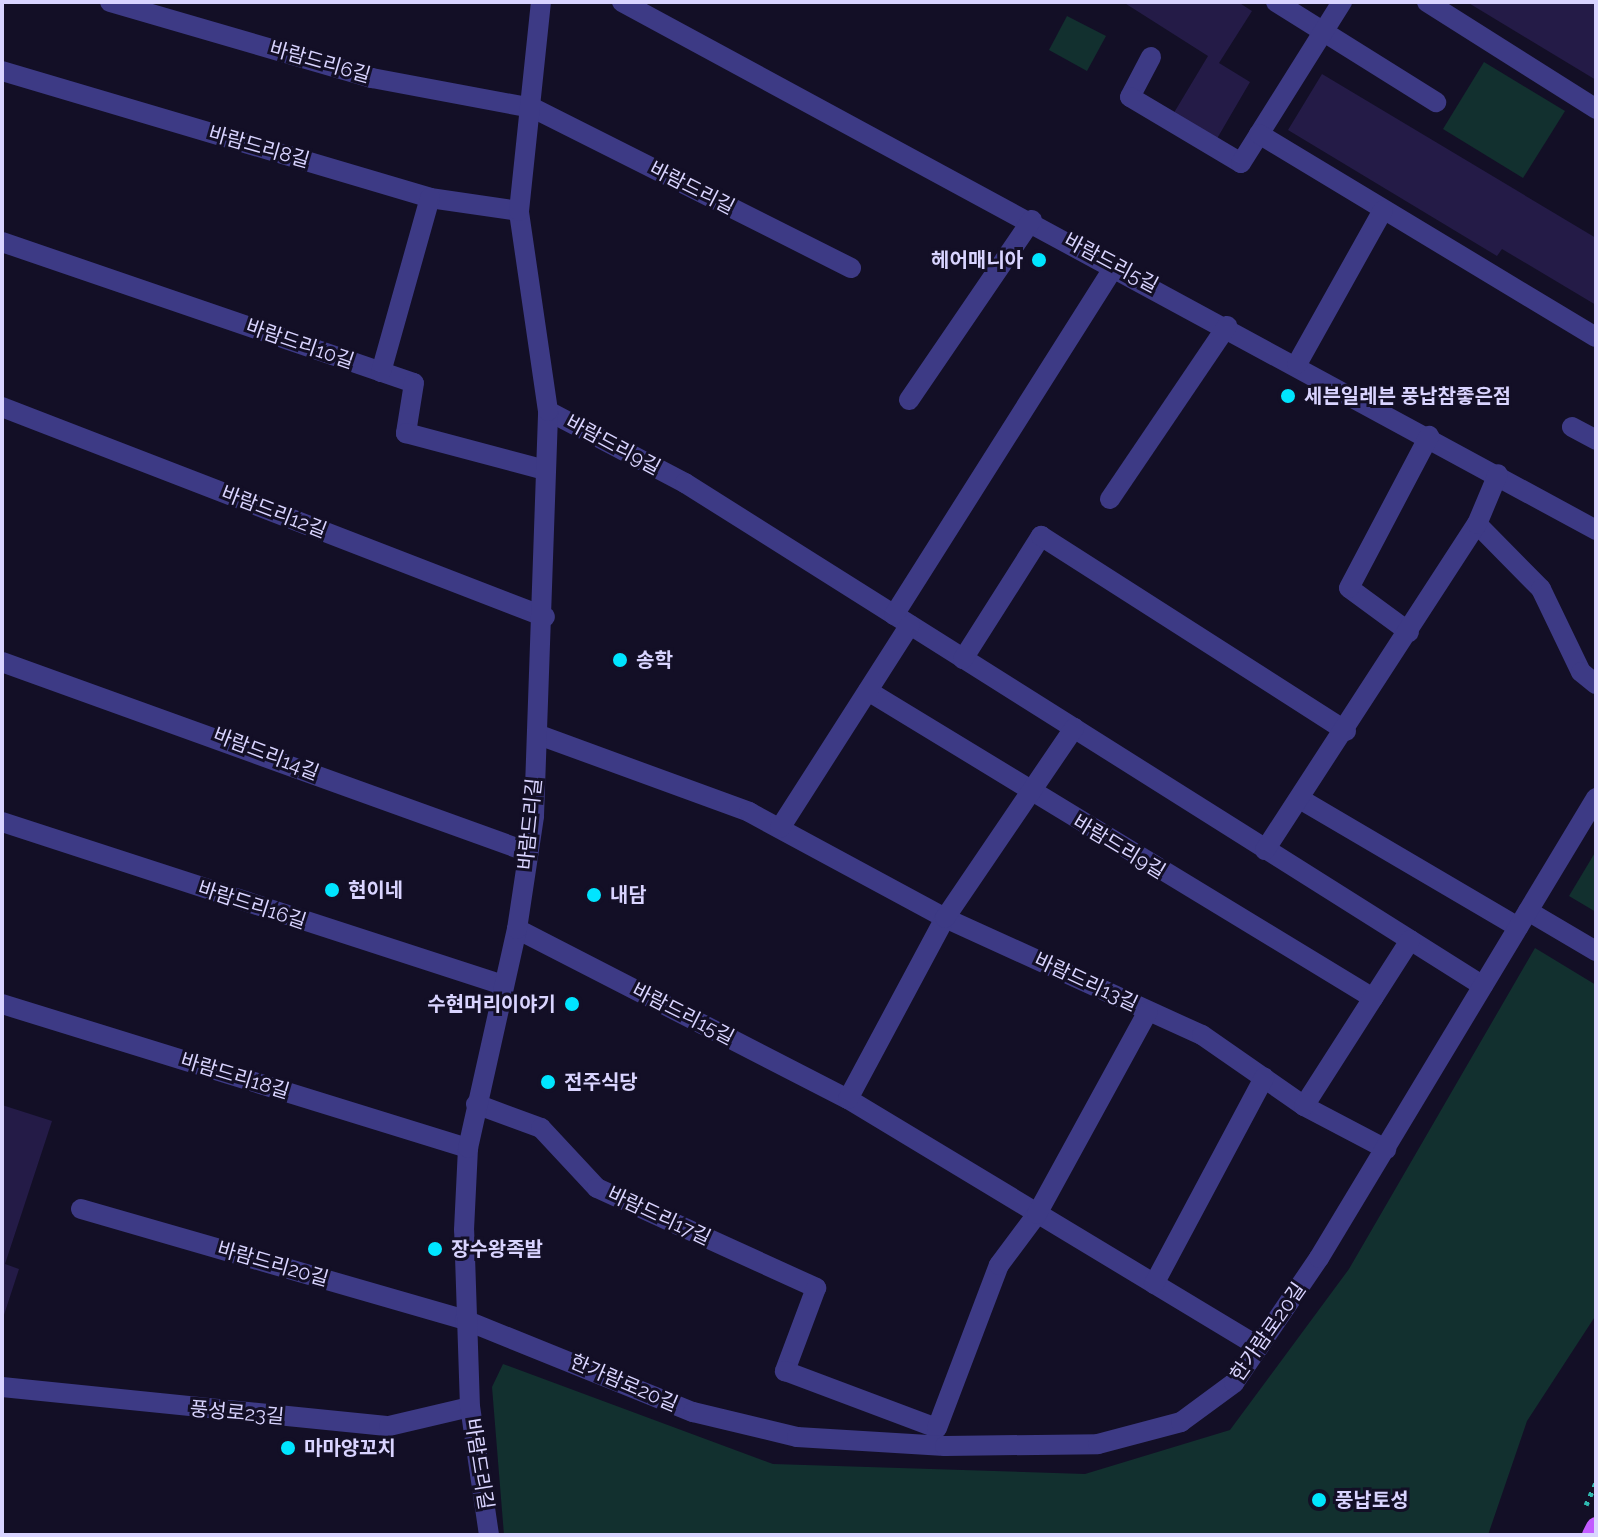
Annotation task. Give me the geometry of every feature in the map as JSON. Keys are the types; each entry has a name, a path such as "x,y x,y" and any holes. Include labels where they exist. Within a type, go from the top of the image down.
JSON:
{"main road":[{"path":"1592,1535 1596,1527"}],"street":[{"name":"바람드리6길","path":"110,2 372,78 533,108"},
{"name":"바람드리길","path":"489,1535 470,1407 465,1320 468,1148 517,929 539,735 545,617 548,411 519,211 533,108 541,2"},
{"name":"바람드리5길","path":"622,2 1032,220 1596,530"},
{"path":"1276,2 1436,102"},
{"path":"1151,57 1130,97 1241,163 1342,2"},
{"path":"1427,2 1596,109"},
{"name":"바람드리8길","path":"2,71 430,198 519,211"},
{"name":"바람드리길","path":"533,108 851,268"},
{"path":"1259,134 1596,337"},
{"path":"381,372 430,198"},
{"path":"1297,364 1383,210"},
{"path":"909,400 1032,220"},
{"name":"바람드리10길","path":"2,242 414,383 406,433 545,470"},
{"path":"780,828 868,691 902,620 1115,265"},
{"path":"1110,499 1227,326"},
{"name":"바람드리12길","path":"2,407 545,617"},
{"name":"바람드리9길","path":"548,411 685,483 1483,986"},
{"path":"1572,427 1596,440"},
{"path":"1409,632 1349,588 1429,436"},
{"path":"1265,850 1346,731 1477,524 1498,474"},
{"path":"1477,524 1541,589 1581,672 1596,684"},
{"path":"963,659 1041,536 1346,731"},
{"name":"바람드리14길","path":"2,662 528,852"},
{"name":"바람드리9길","path":"868,691 1029,794 1373,998"},
{"path":"848,1099 945,918 1074,728"},
{"name":"바람드리13길","path":"539,735 780,828 945,918 1202,1035 1304,1106 1386,1149"},
{"name":"한가람로20길","path":"465,1320 693,1412 797,1437 936,1436 1098,1444 1181,1422 1234,1383 1259,1347 1386,1149 1596,798"},
{"path":"1300,799 1523,919 1596,951"},
{"name":"바람드리16길","path":"2,822 503,985"},
{"name":"바람드리15길","path":"517,929 848,1099 1259,1347"},
{"path":"1304,1106 1410,940"},
{"name":"바람드리18길","path":"2,1004 468,1148"},
{"path":"936,1436 999,1265 1037,1214 1148,1011"},
{"path":"1154,1284 1264,1078"},
{"name":"바람드리17길","path":"476,1104 541,1128 597,1188 816,1288 785,1371 936,1436"},
{"name":"바람드리20길","path":"81,1209 465,1320"},
{"name":"풍성로23길","path":"2,1387 389,1426 470,1407"}],"green space":[{"path":"1067,16 1106,36 1087,71 1049,50"},
{"path":"1484,62 1565,111 1523,178 1443,129"},
{"path":"1596,851 1596,912 1569,896"},
{"path":"1535,948 1596,985 1596,1315 1527,1421 1488,1535 504,1535 492,1387 503,1364 773,1464 1085,1474 1230,1430 1349,1269"}],"building":[{"path":"1123,2 1238,2 1252,11 1219,63 1250,82 1215,142 1172,116 1208,56"},
{"path":"1467,2 1596,2 1596,80"},
{"path":"1322,74 1596,238 1596,305 1502,249 1497,256 1288,130"},
{"path":"2,1105 52,1121 5,1264 19,1269 3,1318"}],"place":[{"name":"헤어매니아","path":"1039,260"},
{"name":"세븐일레븐 풍납참좋은점","path":"1288,396"},
{"name":"송학","path":"620,660"},
{"name":"현이네","path":"332,890"},
{"name":"내담","path":"594,895"},
{"name":"수현머리이야기","path":"572,1004"},
{"name":"전주식당","path":"548,1082"},
{"name":"장수왕족발","path":"435,1249"},
{"name":"마마양꼬치","path":"288,1448"},
{"name":"풍납토성","path":"1319,1500"}]}
